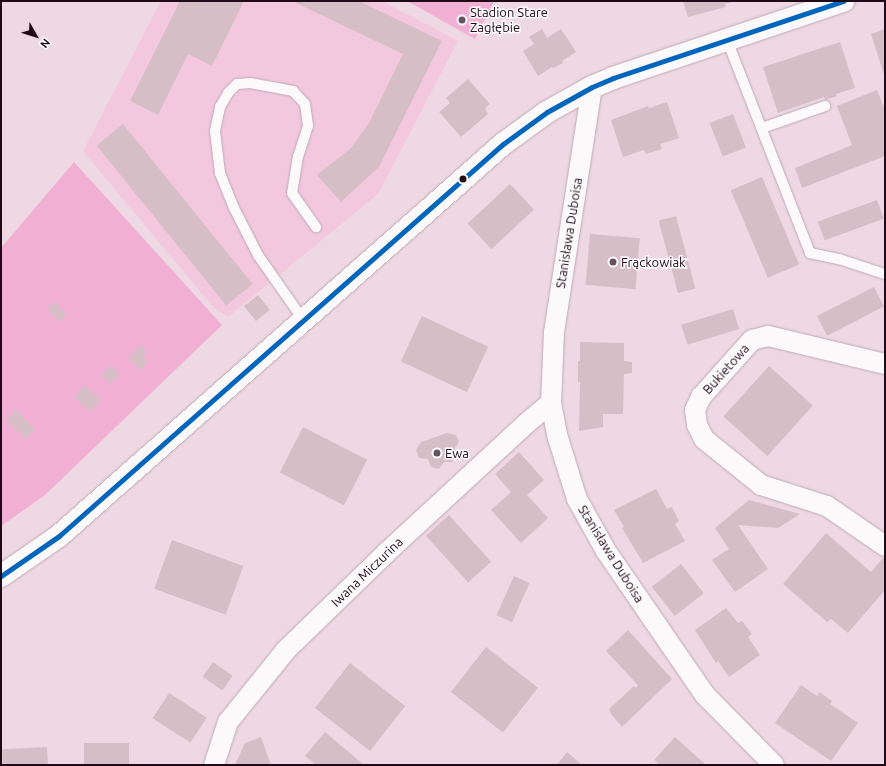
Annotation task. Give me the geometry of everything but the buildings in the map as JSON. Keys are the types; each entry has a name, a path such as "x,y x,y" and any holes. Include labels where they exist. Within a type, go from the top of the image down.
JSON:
{"street":[{"path":"1,576 59,536 503,144 547,112 592,87 843,1"},
{"name":"Stanisława Duboisa","path":"592,87 554,332 551,403 558,438 577,499 606,551 705,696 774,765"},
{"name":"Bukietowa","path":"885,364 768,336 752,340 701,397 695,410 697,425 704,439 761,485 827,506 885,546"},
{"name":"Iwana Miczurina","path":"214,765 228,722 286,650 398,542 528,422 551,403"}],"lane":[{"path":"727,40 810,253 839,259 885,274"},
{"path":"304,321 258,255 234,208 220,173 215,131 220,107 228,93 237,84 250,83 293,91 304,104 308,126 298,156 292,193 316,227"},
{"path":"762,128 825,106"}],"shaded area":[{"path":"161,1 382,1 458,41 378,194 228,317 214,308 83,151"},
{"name":"Stadion Stare Zagłębie","path":"407,1 494,1 475,39"},
{"path":"74,162 222,325 45,495 1,526 1,248"}],"transit line":[{"path":"1,576 59,536 503,144 547,112 592,87 613,78 843,1"}],"place":[{"name":"Stadion Stare Zagłębie","path":"462,20"},
{"name":"Frąckowiak","path":"613,262"},
{"name":"Ewa","path":"437,453"}]}
